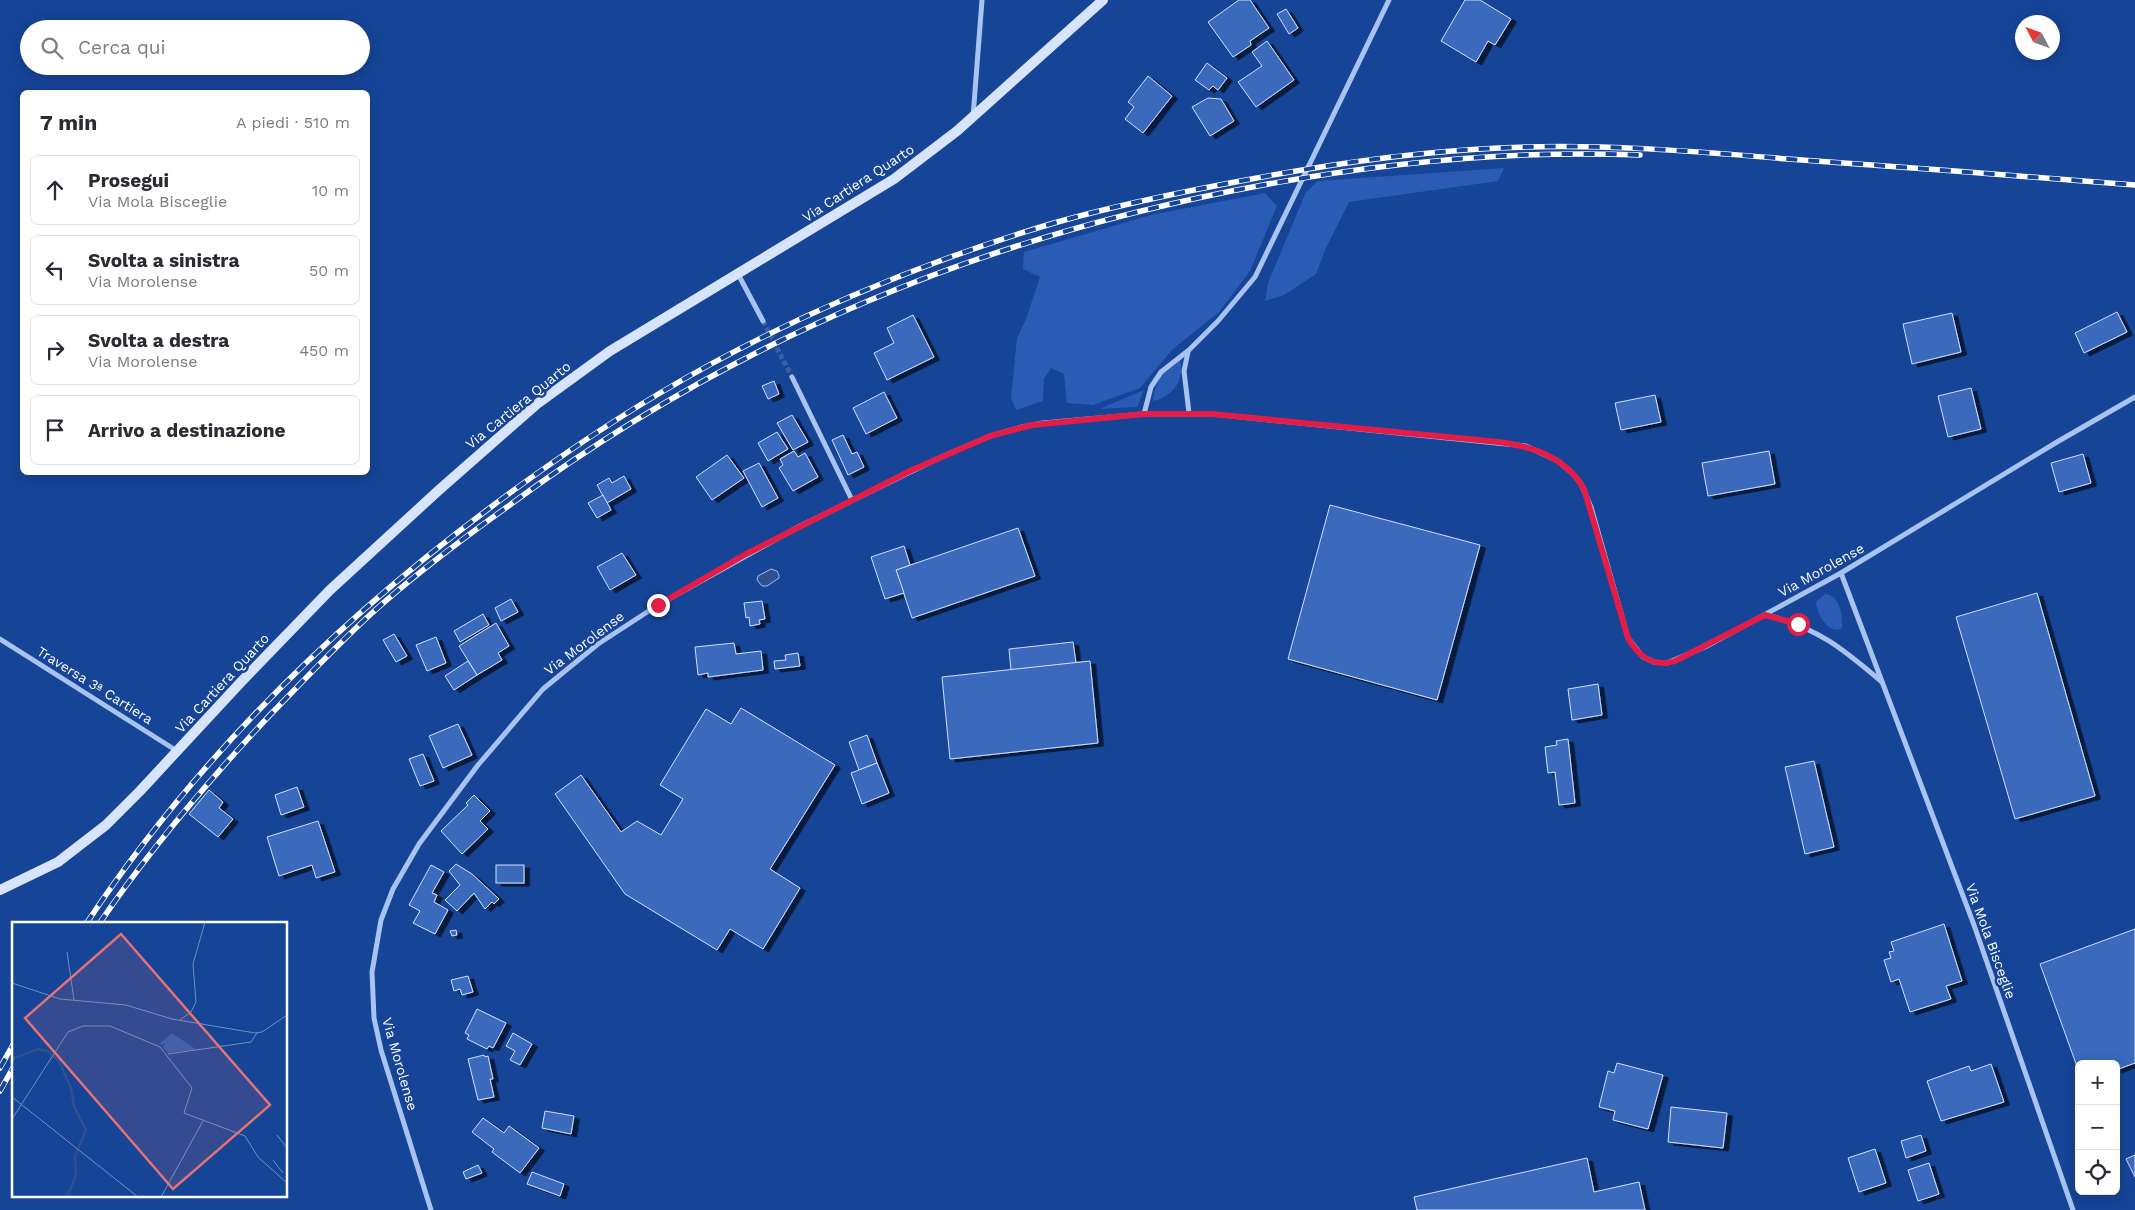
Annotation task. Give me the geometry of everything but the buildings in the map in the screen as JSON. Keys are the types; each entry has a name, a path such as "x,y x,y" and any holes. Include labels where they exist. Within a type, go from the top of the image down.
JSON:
{"street":[{"path":"973,117 982,0"},
{"name":"Via Cartiera Quarto","path":"0,890 44,870 86,843 118,814 277,643 348,573 511,426 595,361 894,179 973,117 1103,0"},
{"path":"1144,414 1148,394 1153,382 1167,366 1189,350 1225,314 1250,284 1282,224 1389,0"},
{"path":"738,274 763,321"},
{"path":"1189,350 1184,371 1189,413"},
{"path":"792,377 852,500"},
{"name":"Via Morolense","path":"431,1210 378,1038 371,988 373,957 381,920 393,890 409,860 446,807 492,747 535,697 573,663 609,636 658,605 746,554 941,457 999,433 1043,423 1144,414 1189,413 1234,415 1526,446 1551,457 1572,473 1584,489 1628,638 1637,652 1648,661 1660,664 1675,661 1765,615 1841,573 2056,442 2135,397"},
{"name":"Via Mola Bisceglie","path":"1841,573 1974,925 2073,1210"},
{"name":"Via Mola Bisceglie","path":"1765,615 1798,624 1825,637 1846,652 1882,683"},
{"name":"Traversa 3ª Cartiera","path":"0,639 177,751"}],"shaded area":[{"path":"1504,168 1498,181 1349,202 1326,248 1316,274 1284,295 1265,301 1268,283 1306,192 1318,181"},
{"path":"1265,193 1277,206 1250,271 1219,312 1173,349 1140,388 1093,405 1067,403 1064,374 1051,368 1044,379 1043,401 1016,410 1011,398 1017,338 1026,319 1040,277 1023,269 1024,252 1151,215"},
{"path":"1180,360 1181,374 1179,381 1166,396 1153,401 1155,389 1161,376 1169,366"},
{"path":"1144,390 1137,407 1099,409"},
{"path":"771,569 777,571 779,578 767,586 762,586 757,580 758,576"},
{"path":"1825,594 1834,598 1840,607 1842,628 1838,630 1826,624 1818,611 1816,602"}],"tunnel":[{"path":"763,321 792,377"}],"railway":[{"path":"87,922 172,808 219,753 269,700 374,601 487,510 594,434 706,367 802,318 902,275 952,256 1054,223 1101,210 1173,194 1340,164 1403,156 1499,148 1571,146 1716,153 2135,185"},
{"path":"100,922 159,842 224,765 321,663 388,599 421,571 473,532 594,447 682,393 773,344 866,302 962,265 1059,233 1160,207 1263,185 1404,164 1546,154 1640,155"},
{"path":"0,1068 12,1047"},
{"path":"0,1091 12,1070"}],"route":[{"path":"658,605 746,554 852,500 912,470 990,436 1043,423 1144,414 1189,413 1234,415 1499,442 1526,446 1551,457 1566,467 1577,478 1587,494 1628,638 1637,652 1648,661 1660,664 1683,658 1765,615 1798,624"}]}
